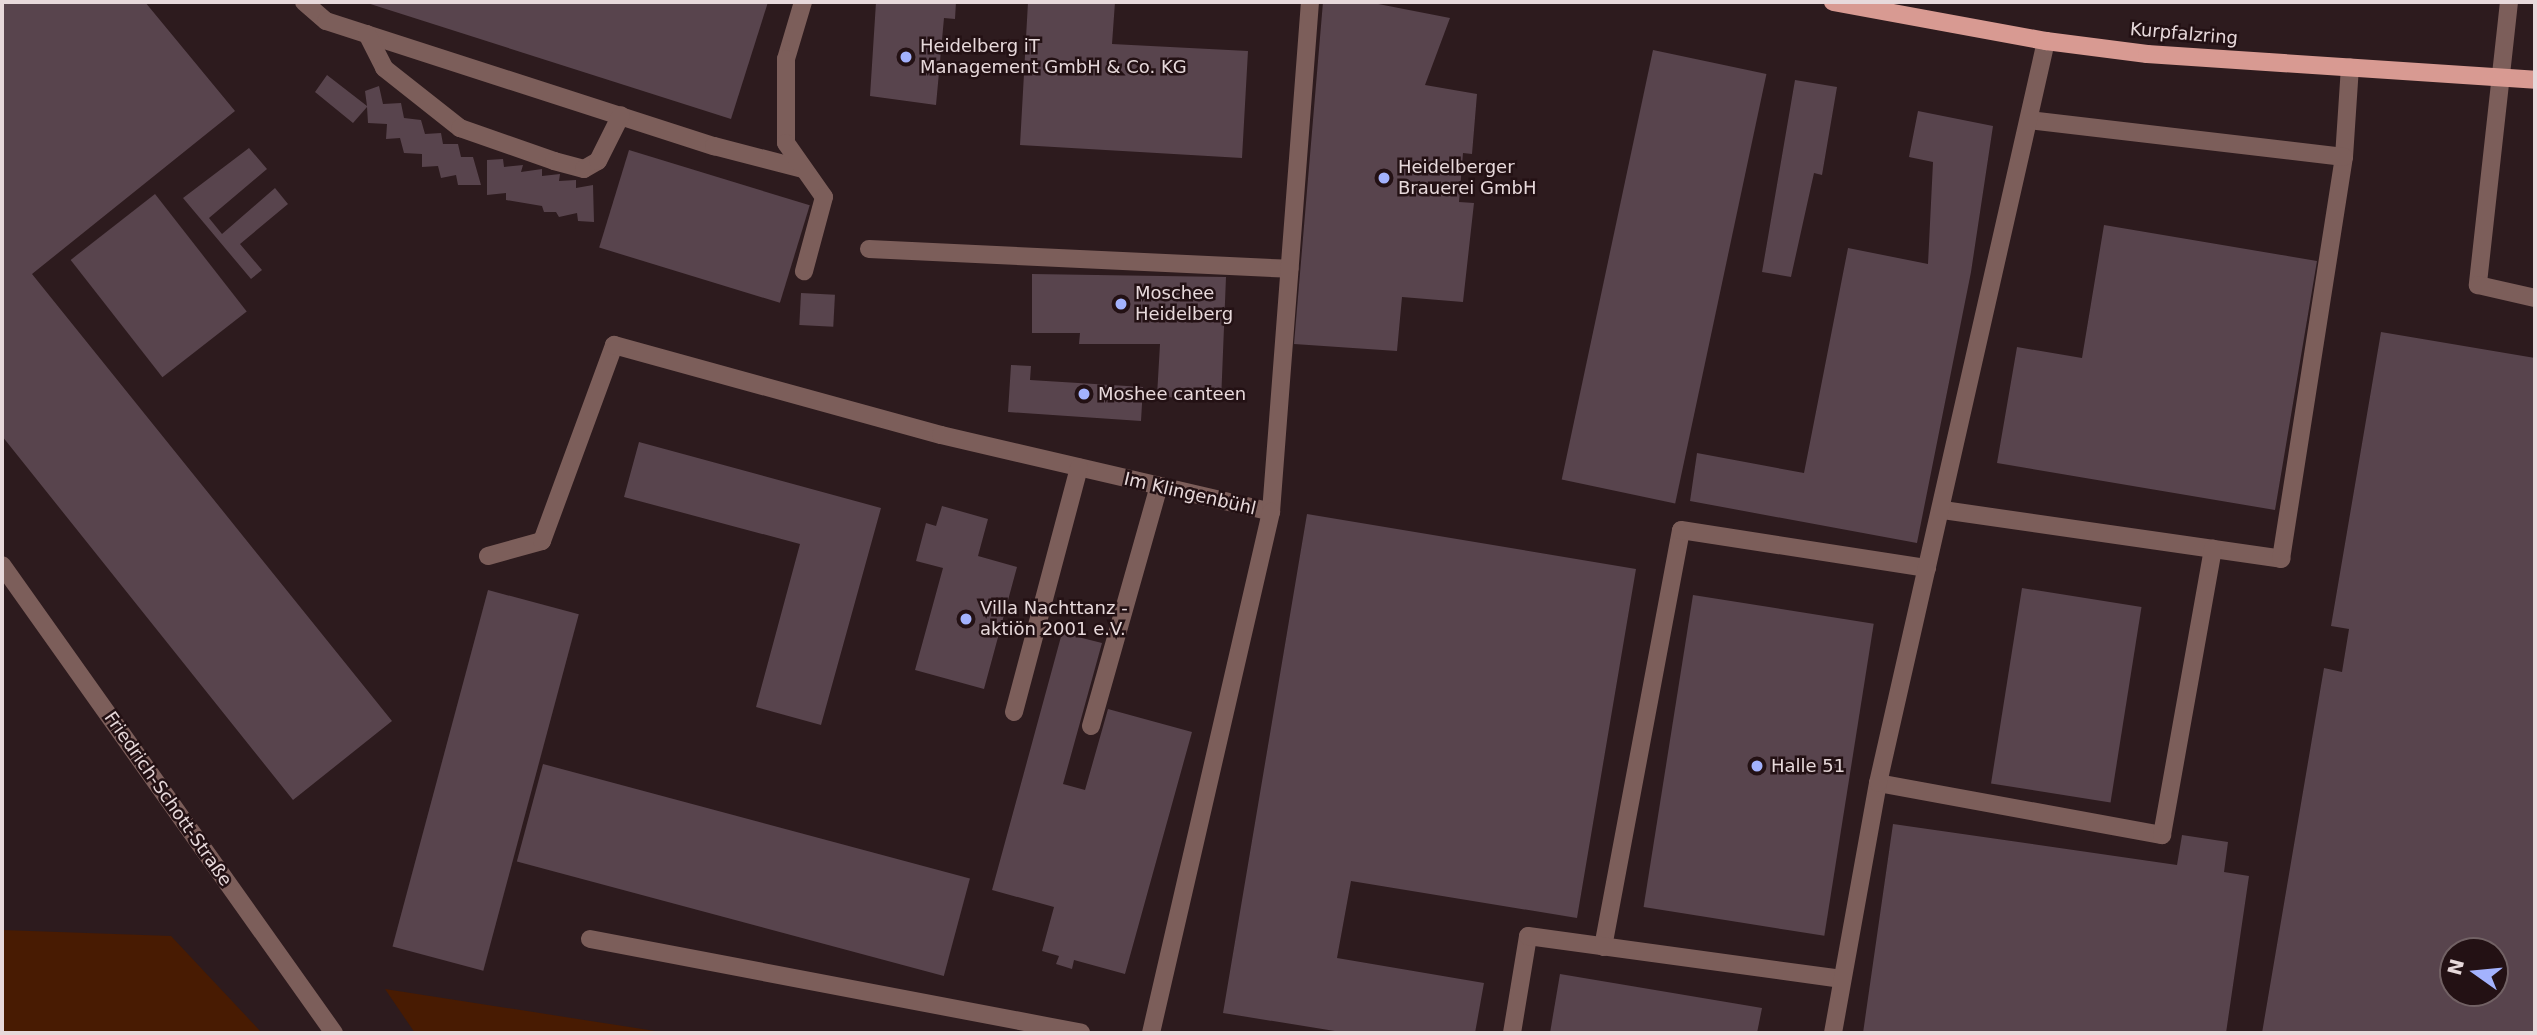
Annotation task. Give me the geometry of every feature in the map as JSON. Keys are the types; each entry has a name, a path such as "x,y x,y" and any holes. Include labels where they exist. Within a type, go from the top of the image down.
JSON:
{"main road":[{"name":"Kurpfalzring","path":"1833,2 2046,41 2535,80"}],"street":[{"path":"304,2 326,21 621,115 803,169"},
{"path":"803,2 786,59 786,143 824,197 804,271"},
{"name":"Im Klingenbühl","path":"488,556 542,541 614,345 941,435 1271,512 1310,2"},
{"path":"2509,2 2477,285 2535,298"},
{"path":"367,34 384,68 410,93 460,128 554,161 584,169 598,161 621,115"},
{"path":"1833,1033 1878,783 1927,568 1943,510 2046,41"},
{"path":"1943,510 2281,559 2344,157 2350,67"},
{"path":"2029,120 2344,157"},
{"path":"869,249 1290,269"},
{"path":"1014,712 1079,467"},
{"path":"1091,726 1159,486"},
{"path":"1151,1033 1271,512"},
{"path":"1603,947 1681,530 1927,568"},
{"path":"1878,783 2162,835 2213,549"},
{"name":"Friedrich-Schott-Straße","path":"2,565 334,1033"},
{"path":"1512,1033 1528,936 1842,979"},
{"path":"590,939 1081,1033"}],"shaded area":[{"path":"2,930 171,936 262,1033 2,1033"},
{"path":"385,989 668,1033 415,1033"}],"building":[{"path":"2,2 145,2 235,111 32,274 392,721 293,800 2,436"},
{"path":"364,2 768,2 731,119"},
{"name":"Heidelberg iT Management GmbH & Co. KG","path":"876,2 956,2 955,19 944,18 936,105 870,96"},
{"path":"1028,2 1115,2 1112,44 1248,51 1242,158 1020,145"},
{"name":"Heidelberger Brauerei GmbH","path":"1323,2 1368,2 1450,18 1425,85 1477,94 1472,154 1463,153 1459,202 1474,203 1463,302 1402,297 1397,351 1294,344"},
{"path":"1653,50 1766,74 1675,504 1562,479"},
{"path":"327,75 367,106 365,91 379,86 383,104 401,103 404,118 421,120 425,134 441,133 443,144 458,144 461,157 473,157 481,185 458,185 456,175 441,178 438,166 422,167 422,154 404,153 400,138 386,139 387,124 368,123 367,107 353,123 315,92"},
{"path":"1795,80 1837,87 1822,175 1814,173 1791,277 1762,272"},
{"path":"1918,111 1993,126 1971,272 1917,543 1690,501 1697,453 1804,473 1848,248 1928,264 1933,162 1909,157"},
{"path":"249,148 267,169 209,218 222,234 275,188 288,204 240,244 262,270 251,279 183,198"},
{"path":"629,150 810,205 780,303 599,248"},
{"path":"503,159 504,167 523,165 521,172 542,169 542,176 560,174 559,181 576,180 576,188 593,185 594,222 578,221 577,213 559,217 556,212 544,212 542,206 506,200 506,193 487,195 487,160"},
{"path":"155,194 247,311 162,377 71,260"},
{"path":"2104,225 2317,261 2275,510 1997,463 2017,347 2082,358"},
{"path":"1032,274 1226,277 1221,402 1157,396 1160,344 1079,344 1080,333 1032,333"},
{"path":"801,293 835,295 833,327 799,325"},
{"path":"2381,332 2535,358 2535,1033 2262,1033 2324,668 2342,672 2349,629 2331,626"},
{"path":"1011,365 1031,366 1030,380 1143,387 1141,421 1008,412"},
{"path":"639,442 881,508 821,725 756,707 800,544 624,497"},
{"name":"Villa Nachttanz - aktiön 2001 e.V.","path":"942,506 988,519 978,556 1017,567 984,689 915,670 943,568 916,561 926,523 936,526"},
{"path":"1307,514 1636,569 1577,918 1351,881 1337,958 1484,983 1475,1033 1347,1033 1223,1013"},
{"path":"2022,588 2142,607 2111,802 1991,784"},
{"path":"488,590 579,614 483,971 392,946"},
{"name":"Halle 51","path":"1693,595 1874,624 1824,936 1644,907"},
{"path":"1062,633 1102,643 1063,784 1085,790 1108,709 1192,732 1125,974 1074,960 1072,969 1056,964 1059,956 1042,951 1054,907 992,890"},
{"path":"543,764 970,878 944,976 517,862"},
{"path":"1893,824 2177,865 2182,835 2228,842 2224,872 2249,876 2226,1033 1863,1033"},
{"path":"1560,974 1762,1008 1757,1033 1550,1033"}],"place":[{"name":"Heidelberg iT Management GmbH & Co. KG","path":"906,57"},
{"name":"Heidelberger Brauerei GmbH","path":"1384,178"},
{"name":"Moschee Heidelberg","path":"1121,304"},
{"name":"Moshee canteen","path":"1084,394"},
{"name":"Villa Nachttanz - aktiön 2001 e.V.","path":"966,619"},
{"name":"Halle 51","path":"1757,766"}]}
